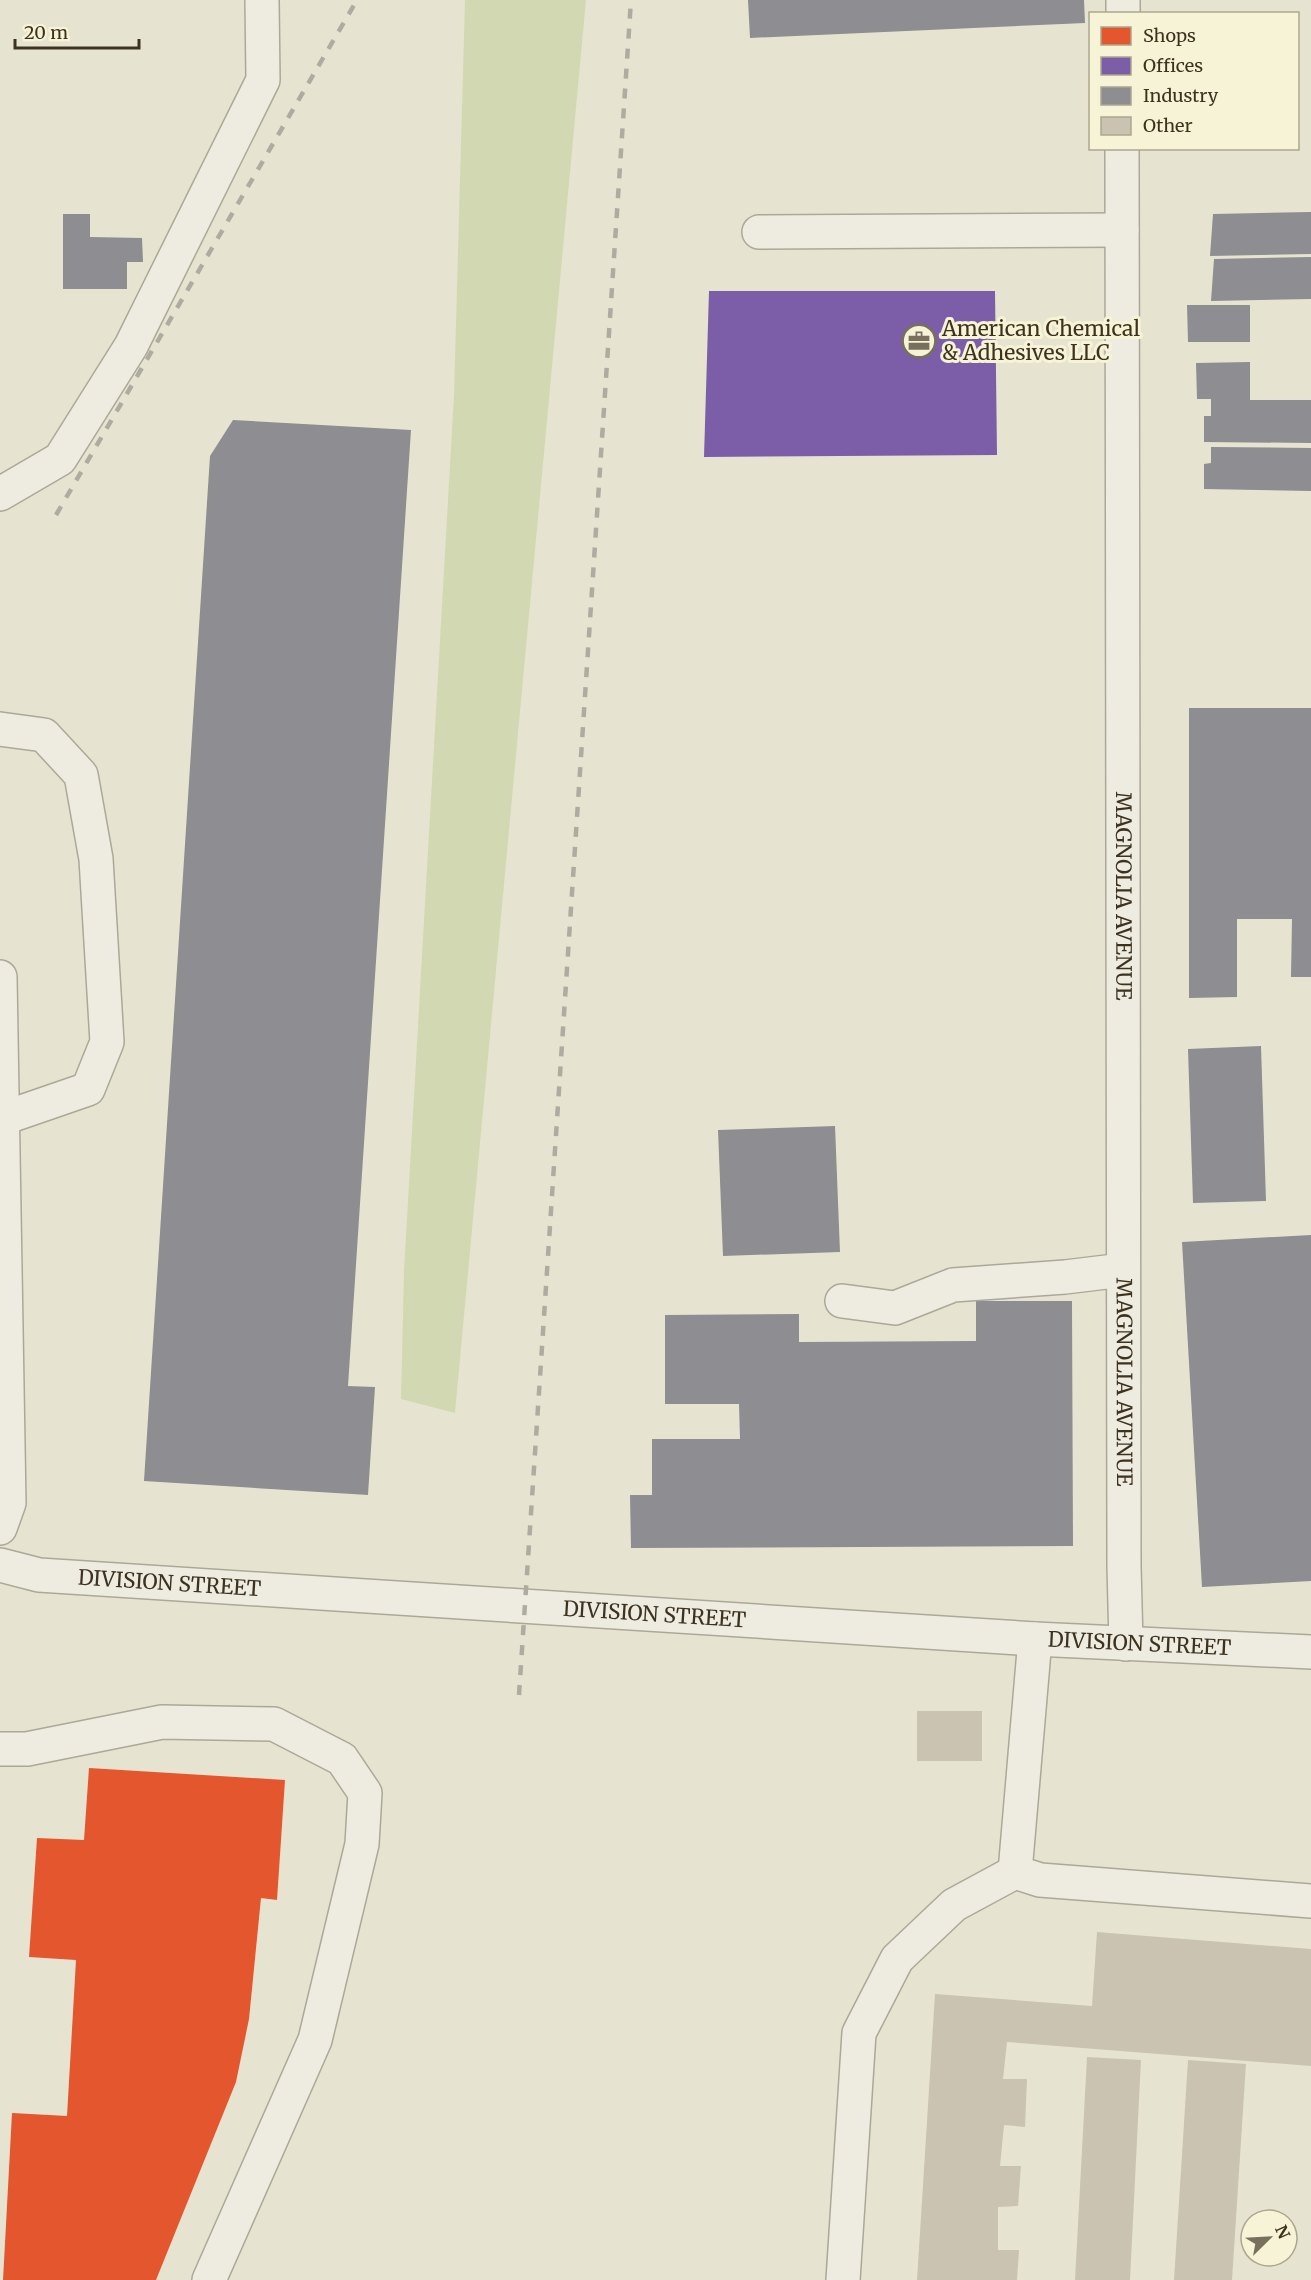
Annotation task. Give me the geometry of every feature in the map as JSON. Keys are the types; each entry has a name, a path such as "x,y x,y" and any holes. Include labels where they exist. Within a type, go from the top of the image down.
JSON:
{"street":[{"path":"0,494 60,459 131,346 263,80 262,0"},
{"name":"MAGNOLIA AVENUE","path":"1122,150 1123,1270 1126,1644"},
{"path":"759,232 1122,230"},
{"path":"0,729 44,735 81,775 96,859 107,1042 88,1089 4,1118"},
{"path":"0,977 9,1503 0,1528"},
{"path":"842,1302 895,1308 953,1285 1065,1277 1123,1270"},
{"name":"DIVISION STREET","path":"0,1565 39,1575 1035,1639 1311,1652"},
{"path":"1015,1872 1035,1639"},
{"path":"0,1749 27,1749 162,1722 274,1724 342,1759 365,1793 362,1844 315,2040 209,2280"},
{"path":"843,2280 860,2033 897,1959 954,1905 1015,1872 1040,1880 1311,1901"}],"green space":[{"path":"465,0 586,0 455,1413 401,1399 404,1271 454,395"}],"building: Shops":[{"path":"89,1768 285,1780 277,1900 261,1898 249,2019 236,2082 156,2280 3,2280 12,2113 67,2116 76,1960 29,1957 37,1838 84,1840"}],"building: Offices":[{"path":"709,291 995,291 997,455 704,457"}],"building: Industry":[{"path":"748,0 1084,0 1085,23 750,38"},
{"path":"1311,212 1311,254 1210,256 1213,214"},
{"path":"63,214 90,214 90,237 142,238 143,262 127,262 127,289 63,289"},
{"path":"1311,257 1311,299 1211,301 1214,259"},
{"path":"1187,305 1250,305 1250,342 1188,342"},
{"path":"1250,362 1250,400 1311,400 1311,443 1204,442 1204,416 1211,416 1211,399 1197,399 1196,363"},
{"path":"233,420 411,430 348,1386 375,1387 368,1495 144,1481 210,456"},
{"path":"1211,447 1311,448 1311,491 1204,489 1204,464 1211,463"},
{"path":"1189,708 1311,708 1311,977 1291,977 1292,919 1237,919 1237,997 1189,998"},
{"path":"1261,1046 1266,1201 1193,1203 1188,1049"},
{"path":"835,1126 840,1252 723,1256 718,1130"},
{"path":"1311,1235 1311,1581 1202,1587 1182,1242"},
{"path":"976,1301 1072,1301 1073,1546 631,1548 630,1495 652,1495 652,1439 740,1439 739,1404 665,1404 665,1315 799,1314 799,1342 976,1341"}],"building: Other":[{"path":"917,1711 982,1711 982,1761 917,1761"},
{"path":"1097,1932 1311,1949 1311,2066 1007,2042 1003,2079 1027,2079 1025,2127 1004,2125 1000,2166 1021,2166 1018,2206 998,2207 998,2250 1019,2250 1017,2280 917,2280 935,1994 1092,2006"},
{"path":"1087,2057 1141,2060 1130,2280 1075,2280"},
{"path":"1188,2060 1246,2064 1232,2280 1174,2280"}],"railway":[{"path":"56,515 357,0"},
{"path":"519,1695 631,0"}],"place":[{"name":"American Chemical & Adhesives LLC","path":"919,341"}]}
